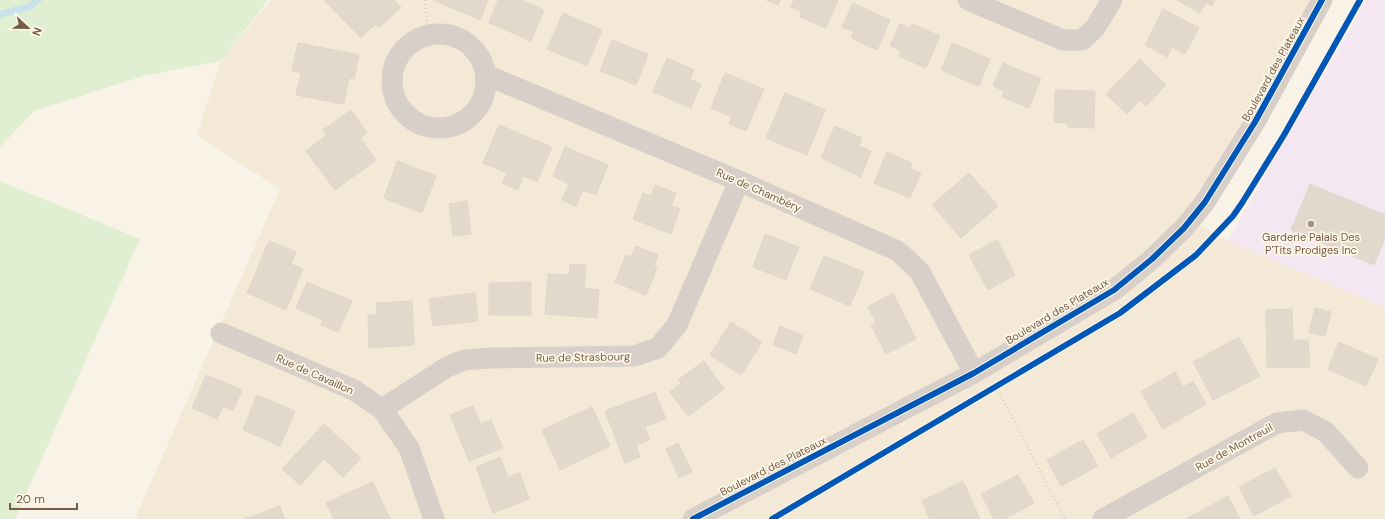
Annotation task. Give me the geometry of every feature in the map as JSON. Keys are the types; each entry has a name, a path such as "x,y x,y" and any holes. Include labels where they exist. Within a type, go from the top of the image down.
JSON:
{"street":[{"path":"968,0 1062,40 1082,40 1095,28 1112,0"},
{"name":"Boulevard des Plateaux","path":"693,519 974,373 1114,290 1152,259 1184,228 1206,202 1255,122 1322,0"},
{"path":"444,34 459,38 472,47 482,60 486,75 485,90 480,105 470,116 457,125 443,128 427,127 414,121 402,110 395,97 392,82 395,66 402,53 414,42 428,36 444,34"},
{"name":"Rue de Chambéry","path":"486,75 739,181 898,251 920,272 974,373"},
{"name":"Rue de Strasbourg","path":"382,409 447,368 464,360 634,356 658,348 677,325 739,181"},
{"name":"Rue de Cavaillon","path":"220,333 354,390 382,409 409,448 434,519"},
{"name":"Rue de Montreuil","path":"1103,519 1277,423 1303,420 1326,432 1358,468"}],"path":[{"path":"425,0 428,36"},
{"path":"989,390 1002,383"},
{"path":"996,386 1065,519"}],"shaded area":[{"path":"271,0 1321,0 1190,219 1228,241 1385,307 1385,519 135,519 280,189 197,135 221,61"},
{"name":"Garderie Palais Des P'Tits Prodiges Inc","path":"1367,0 1385,0 1385,307 1228,241"}],"green space":[{"path":"0,0 268,0 221,61 143,76 34,111 0,147"},
{"path":"0,181 140,239 15,519 0,519"}],"building":[{"path":"324,0 394,0 401,7 379,28 375,24 361,38"},
{"path":"433,0 488,0 480,20"},
{"path":"498,0 522,0 544,10 531,41 489,23"},
{"path":"766,0 780,0 778,5"},
{"path":"794,0 838,0 826,28 800,17 802,12 791,7"},
{"path":"1177,0 1215,0 1212,6 1206,3 1200,13"},
{"path":"853,3 890,20 877,50 851,38 854,32 842,27"},
{"path":"1163,9 1199,28 1185,54 1172,47 1167,57 1145,45"},
{"path":"563,13 602,30 587,66 547,49"},
{"path":"900,24 910,28 912,24 940,36 926,68 899,56 901,51 890,46"},
{"path":"612,40 648,54 636,85 600,71"},
{"path":"298,43 359,55 354,79 349,78 344,104 296,95 301,73 292,71"},
{"path":"952,43 990,59 979,86 941,70"},
{"path":"667,58 694,70 690,79 701,84 691,108 653,92"},
{"path":"1140,59 1166,85 1146,106 1140,100 1127,114 1106,94"},
{"path":"1003,63 1041,79 1029,108 1002,97 1004,91 993,86"},
{"path":"725,73 764,89 746,131 729,124 732,117 711,108"},
{"path":"1055,90 1095,91 1094,128 1068,127 1068,123 1054,122"},
{"path":"785,93 825,110 807,155 766,138"},
{"path":"351,110 367,133 360,138 376,160 335,190 306,151 327,135 323,130"},
{"path":"499,125 552,147 537,182 523,176 518,190 502,183 507,173 483,163"},
{"path":"835,126 862,138 859,146 871,151 861,177 821,158"},
{"path":"565,147 608,165 596,195 583,190 576,206 562,200 569,184 553,176"},
{"path":"887,152 912,163 910,168 921,173 910,198 874,183"},
{"path":"397,161 436,176 422,213 384,198"},
{"path":"969,173 998,206 961,238 932,205"},
{"path":"1310,184 1385,215 1385,238 1374,265 1291,230"},
{"path":"655,185 676,193 671,206 680,209 671,234 633,219 643,193 651,196"},
{"path":"467,201 471,234 453,236 449,204"},
{"path":"765,234 799,247 786,280 753,267"},
{"path":"997,240 1015,275 988,290 969,255"},
{"path":"269,241 296,252 291,264 303,269 286,310 247,293"},
{"path":"636,246 658,255 654,266 657,268 646,295 615,282 626,255 631,257"},
{"path":"824,256 864,272 850,306 810,289"},
{"path":"570,264 586,265 584,288 599,290 597,318 545,314 548,274 569,275"},
{"path":"307,282 352,301 338,332 321,325 323,320 296,308"},
{"path":"531,282 531,315 489,315 489,283"},
{"path":"475,293 478,321 433,326 429,299"},
{"path":"893,293 916,339 886,354 871,325 876,322 868,307"},
{"path":"412,301 414,345 369,348 368,315 377,315 376,303"},
{"path":"1315,308 1331,312 1325,336 1309,332"},
{"path":"1292,309 1293,340 1308,340 1310,367 1267,368 1266,310"},
{"path":"731,322 762,342 741,375 710,355"},
{"path":"780,326 803,336 796,354 773,345"},
{"path":"1239,337 1260,376 1213,400 1193,362"},
{"path":"1339,342 1378,359 1366,386 1328,369"},
{"path":"704,361 724,389 688,416 670,392 681,383 678,380"},
{"path":"1175,372 1183,387 1193,381 1206,404 1163,429 1141,392"},
{"path":"206,375 242,390 233,411 223,406 217,419 192,408"},
{"path":"655,392 666,419 645,427 650,440 636,445 640,457 625,463 605,411"},
{"path":"257,395 295,411 280,446 243,430"},
{"path":"473,406 481,424 491,420 503,448 469,461 450,415"},
{"path":"592,407 610,446 560,470 542,430"},
{"path":"1133,413 1147,437 1111,458 1097,434"},
{"path":"324,424 361,458 343,477 324,459 300,485 282,469"},
{"path":"1083,440 1098,466 1061,486 1047,460"},
{"path":"678,443 692,472 679,478 666,449"},
{"path":"500,457 508,477 520,473 529,499 493,513 476,467"},
{"path":"1275,468 1291,496 1254,516 1239,487"},
{"path":"1018,475 1034,503 1005,519 994,519 981,494"},
{"path":"963,481 980,519 930,519 922,501"},
{"path":"373,482 390,519 334,519 326,503"},
{"path":"1228,496 1240,519 1186,519"},
{"path":"280,506 285,519 244,519"}],"waterway":[{"path":"0,14 29,7 38,0"}],"cycle path":[{"path":"693,519 974,373 1114,290 1152,259 1184,228 1205,202 1255,122 1322,0"},
{"path":"772,519 1120,313 1196,255 1233,216 1242,203 1284,135 1360,0"}],"place":[{"name":"Garderie Palais Des P'Tits Prodiges Inc","path":"1311,224"}]}
